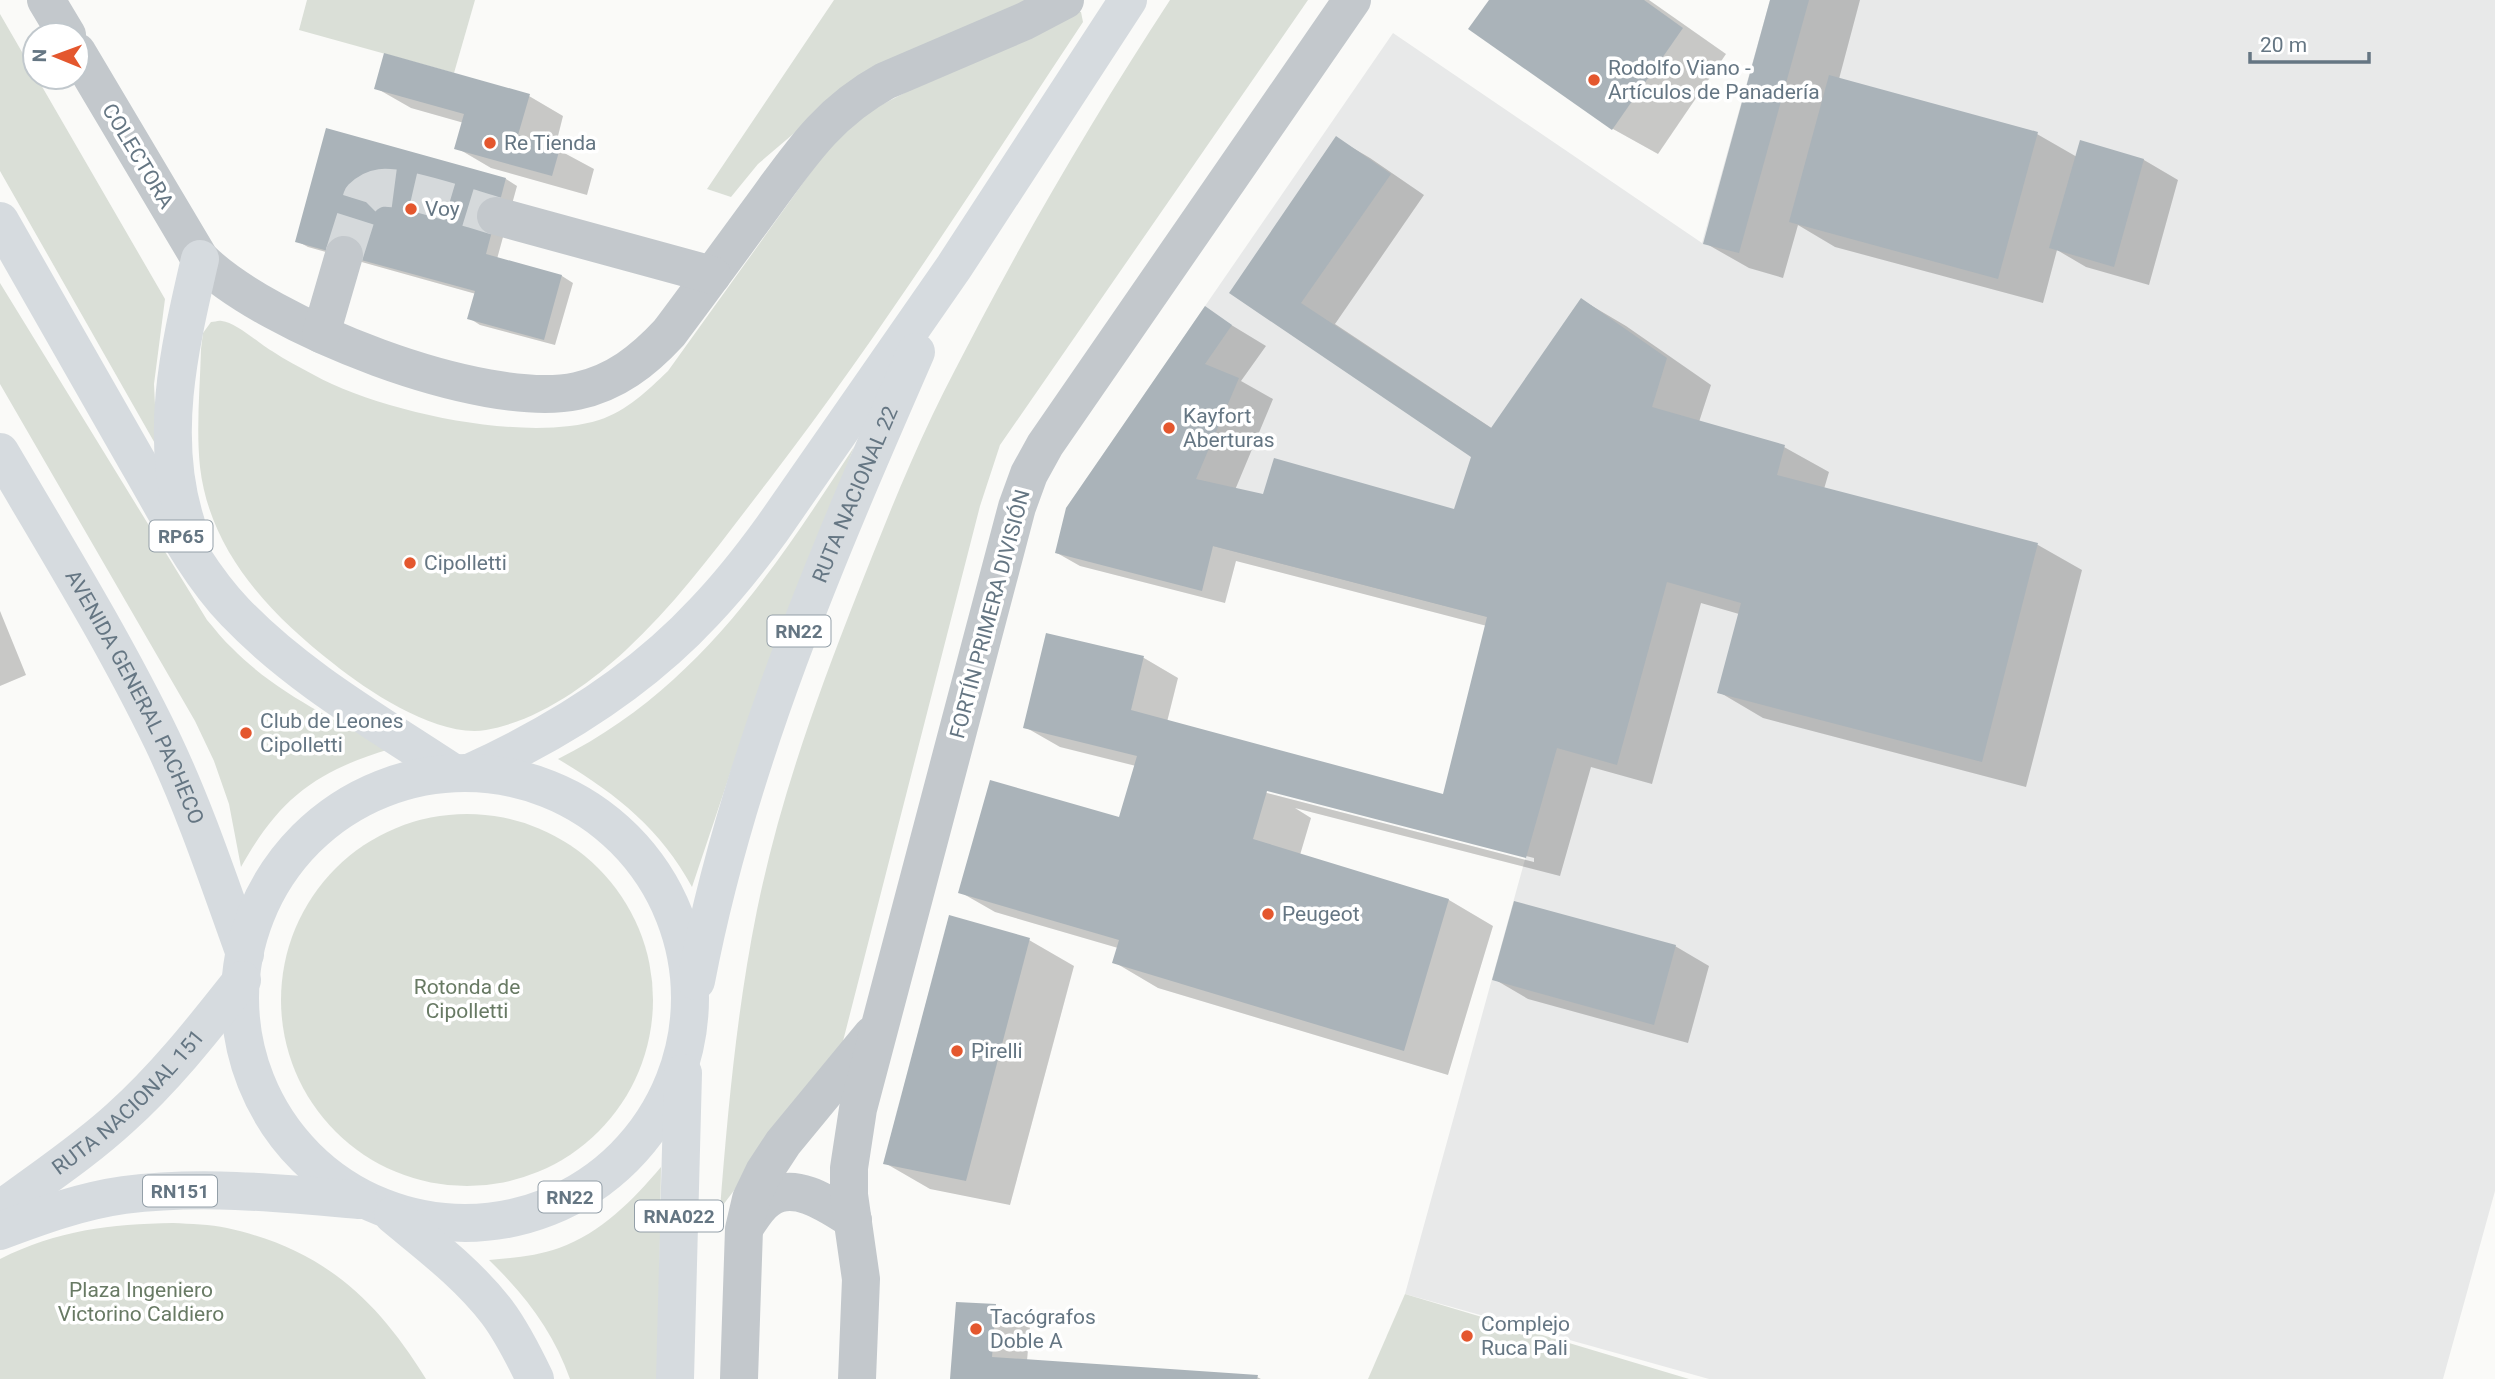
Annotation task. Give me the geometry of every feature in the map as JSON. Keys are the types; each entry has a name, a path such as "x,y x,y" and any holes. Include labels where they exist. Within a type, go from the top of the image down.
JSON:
{"main road":[{"name":"RUTA NACIONAL 22","path":"461,772 517,751 564,725 612,692 662,653 703,613 740,571 954,267 1128,0"},
{"name":"RP65","path":"0,221 171,520 209,580 233,609 289,662 461,772"},
{"path":"200,259 178,358 172,427 178,491 193,545 209,580"},
{"name":"RUTA NACIONAL 22","path":"690,1011 717,886 752,767 787,664 817,582 954,267"},
{"name":"AVENIDA GENERAL PACHECO","path":"0,452 108,637 163,743 187,797 244,967"},
{"name":"RN22","path":"461,772 510,777 549,789 584,806 616,831 643,860 665,894 680,932 688,971 690,1011 684,1053 670,1093 649,1129 621,1161 579,1192 551,1207 510,1219 468,1224 426,1220 376,1205 330,1178 299,1150 273,1116 255,1078 244,1038 240,1000 244,967 257,913 276,876 303,842 334,814 370,793 410,779 461,772"},
{"name":"RUTA NACIONAL 151","path":"0,1210 93,1141 147,1093 197,1037 244,967"},
{"name":"RNA022","path":"675,1379 684,1053"},
{"name":"RUTA NACIONAL 151","path":"0,1231 49,1212 85,1203 122,1195 165,1192 234,1190 376,1205"},
{"path":"376,1205 464,1275 498,1313 535,1379"}],"street":[{"path":"46,0 59,21"},
{"name":"COLECTORA","path":"91,76 200,259 230,285 321,334 408,368 470,384 550,395 603,384 650,354 669,333 809,143 843,108 885,81 1025,21 1065,0"},
{"name":"FORTÍN PRIMERA DIVISIÓN","path":"857,1379 861,1279 849,1195 852,1142 1006,545 1029,474 1065,416 1352,0"},
{"path":"496,216 712,275"},
{"path":"321,334 344,255"},
{"name":"FORTÍN PRIMERA DIVISIÓN","path":"739,1379 744,1228 751,1199 764,1172 783,1143 880,1026"},
{"path":"744,1228 769,1198 782,1192 799,1193 814,1198 853,1220"}],"shaded area":[{"path":"1770,0 2495,0 2495,1191 2443,1379 1709,1379 1405,1294 1585,642 1066,508 1393,33 1702,243"}],"green space":[{"path":"307,0 475,0 454,73 299,30"},
{"path":"834,0 1032,0 845,90 758,164 731,197 707,189"},
{"path":"1170,0 1308,0 1000,445 980,506 841,1049 720,1209 734,1059 757,910 787,790 827,674 892,506 950,380 1048,199"},
{"path":"1066,10 1081,12 1083,22 930,254 811,424 683,590 646,631 595,676 561,700 524,719 486,730 467,731 447,727 406,711 366,688 310,645 266,602 230,554 216,527 206,498 200,467 198,423 201,349 203,333 211,322 221,321 234,325 282,357 342,388 414,412 494,426 533,428 568,426 599,420 628,406 668,371 846,123"},
{"path":"0,14 21,50 21,91 45,91 165,299 154,384 157,447 0,171"},
{"path":"0,283 207,620 229,645 268,679 327,716 390,749 341,767 302,791 270,823 241,867 229,804 214,761 195,721 0,384"},
{"path":"854,447 737,753 692,887 666,847 651,830 617,799 558,759 607,731 651,699 691,663 761,582"},
{"name":"Rotonda de Cipolletti","path":"449,814 485,814 521,822 555,836 571,845 599,868 622,896 639,929 650,964 653,1000 650,1036 639,1071 622,1104 599,1132 571,1155 538,1172 485,1186 449,1186 413,1178 379,1164 349,1144 323,1118 303,1088 289,1054 281,1018 281,982 289,946 303,912 323,882 349,856 379,836 413,822"},
{"path":"661,1167 658,1379 570,1379 555,1345 537,1315 489,1260 542,1253 589,1234 615,1214"},
{"name":"Plaza Ingeniero Victorino Caldiero","path":"173,1223 221,1227 261,1237 319,1264 366,1301 407,1350 426,1379 0,1379 0,1259 43,1241 85,1230"},
{"name":"Complejo Ruca Pali","path":"1405,1294 1689,1379 1368,1379"}],"building":[{"name":"Rodolfo Viano - Artículos de Panadería","path":"1489,0 1644,0 1683,28 1612,130 1468,29"},
{"path":"1770,0 1809,0 1739,253 1703,244"},
{"path":"384,53 530,94 518,135 560,148 552,176 454,149 464,114 374,89"},
{"path":"1829,75 2038,132 1998,279 1789,222"},
{"path":"326,128 506,178 486,254 562,275 544,340 467,319 475,291 295,242"},
{"path":"1336,136 1391,174 1301,303 1491,428 1581,298 1667,358 1652,407 1785,445 1777,475 2038,543 1982,762 1717,693 1741,603 1667,582 1617,765 1557,748 1526,858 1267,791 1253,839 1449,899 1404,1051 1112,963 1119,940 958,893 990,780 1119,817 1137,756 1023,728 1046,633 1144,656 1131,710 1443,794 1487,617 1213,546 1202,591 1055,553 1066,508 1205,306 1232,325 1205,364 1239,378 1196,479 1263,494 1274,458 1454,509 1471,457 1229,293"},
{"path":"2080,140 2144,159 2114,267 2049,248"},
{"path":"1514,901 1676,945 1654,1025 1492,980"},
{"name":"Pirelli","path":"949,915 1030,938 966,1181 883,1164"},
{"path":"956,1302 996,1304 992,1357 1258,1375 1257,1379 950,1379"}],"tunnel":[{"path":"344,255 362,198 378,189 391,188 420,194 496,216"}],"place":[{"name":"Rodolfo Viano - Artículos de Panadería","path":"1594,80"},
{"name":"Re Tienda","path":"490,143"},
{"name":"Voy","path":"411,209"},
{"name":"Kayfort Aberturas","path":"1169,428"},
{"name":"Cipolletti","path":"410,563"},
{"name":"Club de Leones Cipolletti","path":"246,733"},
{"name":"Peugeot","path":"1268,914"},
{"name":"Pirelli","path":"957,1051"},
{"name":"Tacógrafos Doble A","path":"976,1329"},
{"name":"Complejo Ruca Pali","path":"1467,1336"}]}
